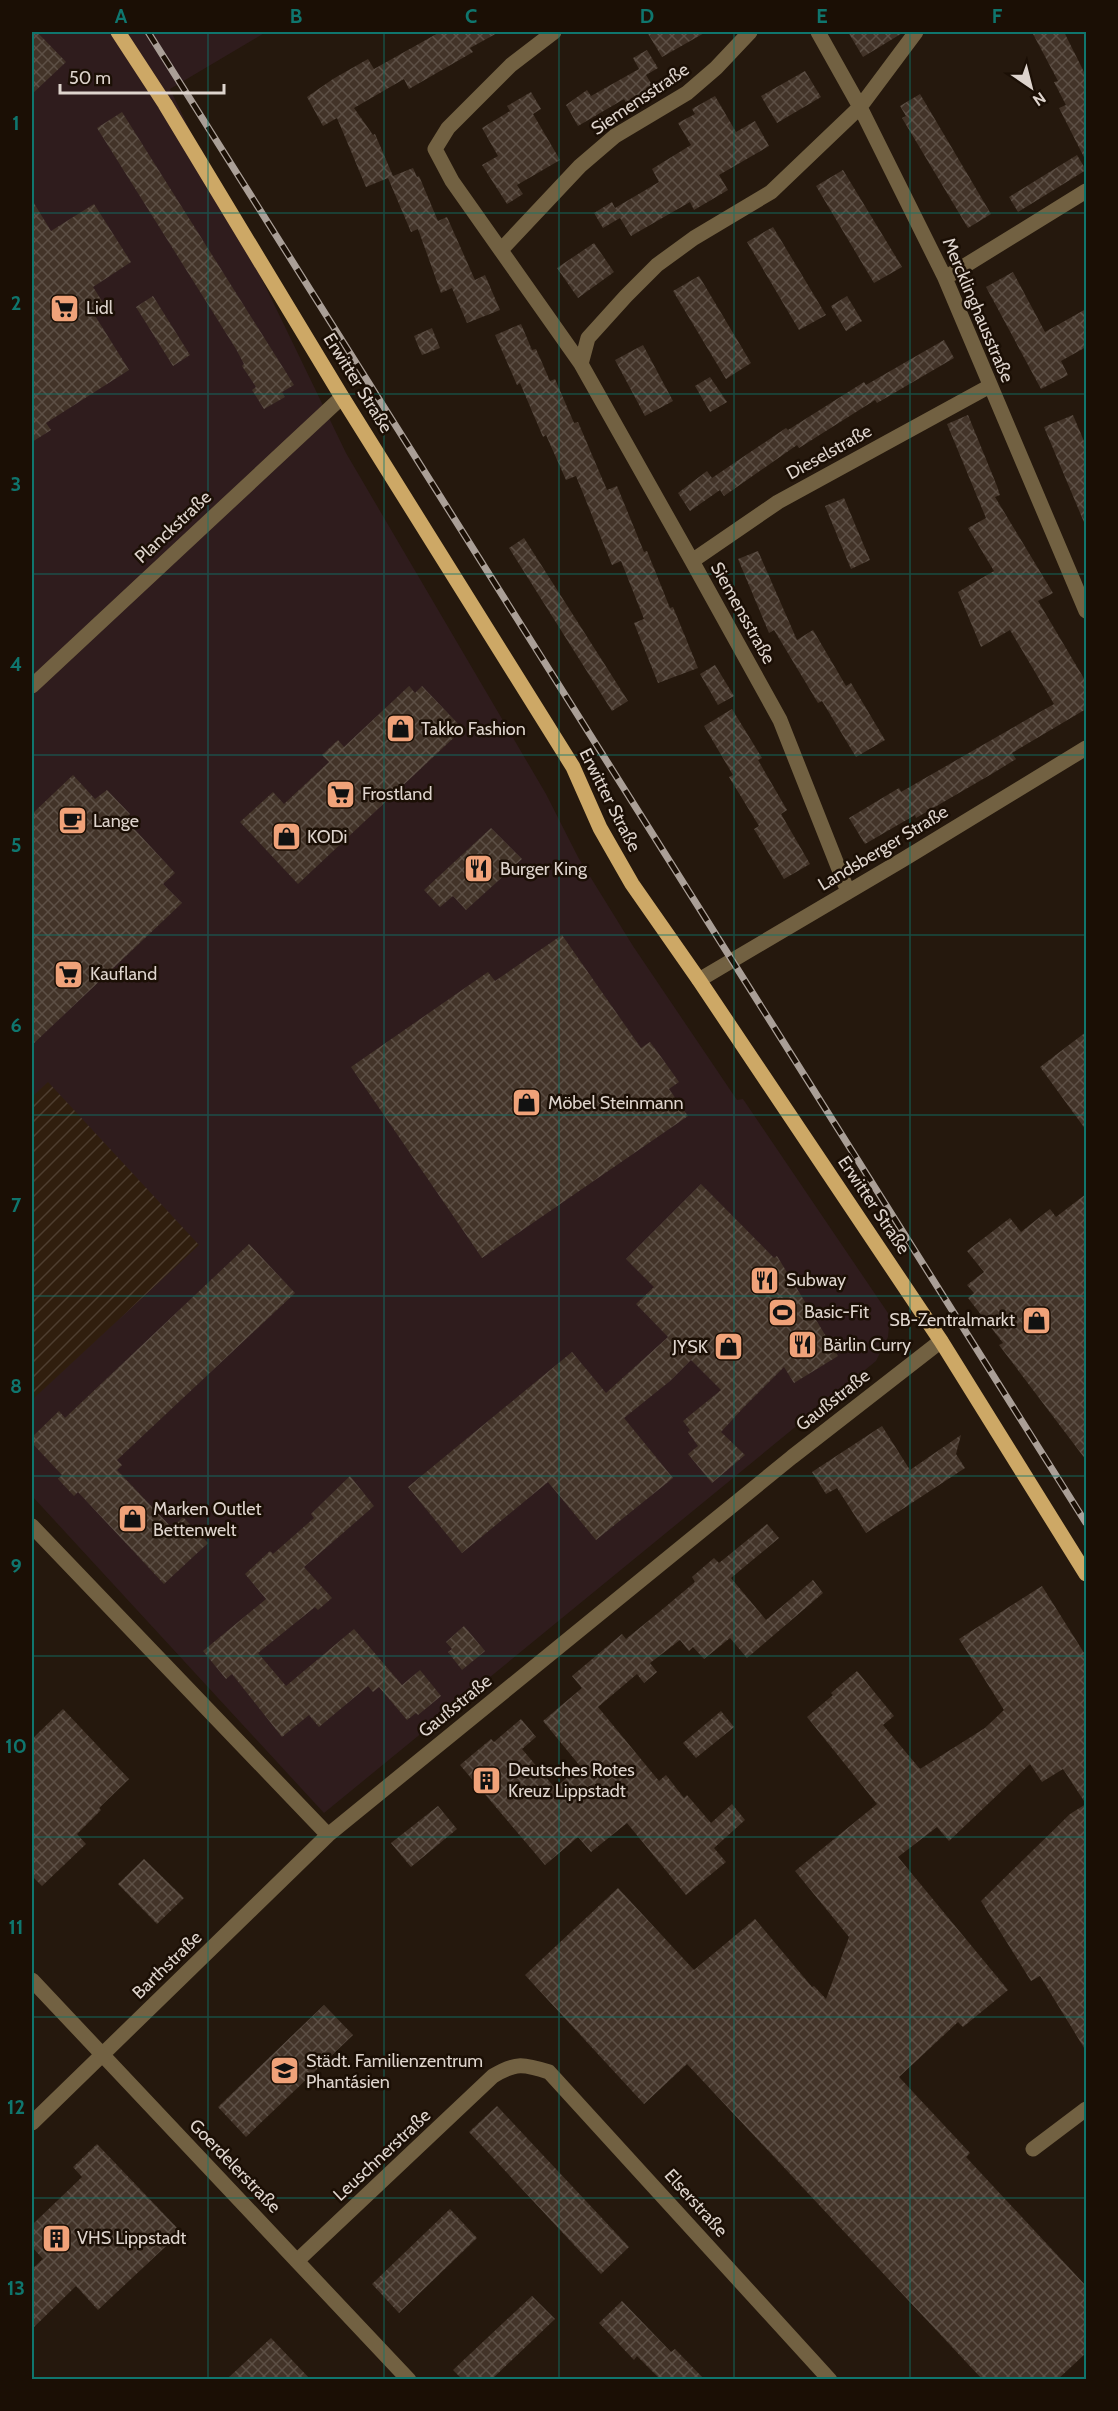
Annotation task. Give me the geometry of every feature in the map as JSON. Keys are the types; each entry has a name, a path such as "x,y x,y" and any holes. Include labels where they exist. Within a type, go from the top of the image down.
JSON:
{"main road":[{"name":"Erwitter Straße","path":"118,32 165,104 342,397 573,767 600,828 632,884 941,1341 1086,1574"}],"street":[{"name":"Siemensstraße","path":"554,32 511,65 448,128 435,149 452,181 581,364 692,561 780,720 848,892"},
{"name":"Siemensstraße","path":"501,250 580,166 615,136 687,93 716,68 750,32"},
{"name":"Mercklinghausstraße","path":"818,32 860,106 945,278 1086,611"},
{"path":"581,364 588,338 657,265 694,238 771,192 860,106 916,32"},
{"path":"945,278 1086,191"},
{"name":"Dieselstraße","path":"692,561 778,502 990,386"},
{"name":"Planckstraße","path":"32,686 342,397"},
{"name":"Landsberger Straße","path":"699,980 1086,748"},
{"name":"Gaußstraße","path":"328,1835 773,1472 941,1341"},
{"path":"32,1526 328,1835"},
{"name":"Barthstraße","path":"32,2123 328,1835"},
{"name":"Goerdelerstraße","path":"32,1980 409,2379"},
{"name":"Leuschnerstraße","path":"298,2260 493,2076 505,2069 525,2064"},
{"name":"Elserstraße","path":"525,2064 549,2072 830,2379"},
{"path":"1033,2149 1086,2109"}],"shaded area":[{"path":"32,32 266,32 170,89 346,453 546,794 578,857 633,946 737,1100 743,1099 890,1316 888,1337 876,1361 324,1813 32,1496"},
{"path":"48,1082 199,1245 32,1400 32,1097"}],"building":[{"path":"32,32 37,32 66,62 32,94"},
{"path":"440,32 499,32 470,48 473,52 409,89 404,79 354,108 373,135 375,134 393,176 366,187 337,118 323,126 307,97 368,59 374,69"},
{"path":"647,32 706,32 662,57"},
{"path":"848,32 904,32 863,57"},
{"path":"1032,32 1064,32 1086,76 1086,161 1059,108 1066,105 1054,82 1058,81"},
{"path":"647,50 658,68 646,75 655,90 628,106 624,99 578,126 566,105 587,90 591,96 639,69 633,58"},
{"path":"805,71 821,97 777,123 761,96"},
{"path":"531,92 541,109 533,114 560,160 517,185 523,194 507,204 482,165 498,156 482,128 510,111 507,106"},
{"path":"920,94 991,214 968,228 902,118 906,116 900,106"},
{"path":"715,96 736,132 755,121 769,146 719,175 728,190 694,210 690,202 631,236 620,218 603,228 594,213 612,202 615,208 659,182 652,169 691,145 678,123 695,114 692,109"},
{"path":"122,112 294,385 282,392 285,397 264,409 252,390 256,387 242,366 244,364 236,349 97,128"},
{"path":"1077,155 1086,170 1018,212 1009,197"},
{"path":"413,168 417,177 419,176 438,221 447,217 475,280 485,275 500,310 467,323 452,288 441,293 418,229 411,232 388,178"},
{"path":"843,170 902,267 874,283 816,186"},
{"name":"Lidl","path":"32,200 51,231 94,204 131,262 93,287 104,304 92,311 129,370 46,423 51,430 32,442"},
{"path":"773,227 826,315 799,330 747,242"},
{"path":"594,243 614,272 578,298 557,268"},
{"path":"1013,272 1045,332 1086,309 1086,347 1061,361 1068,375 1041,389 986,287"},
{"path":"699,276 751,363 726,379 673,291"},
{"path":"153,296 190,355 173,366 136,307"},
{"path":"847,296 862,321 846,331 831,306"},
{"path":"521,324 532,350 536,349 550,381 555,379 574,423 578,422 607,490 617,486 644,552 647,551 698,668 658,683 634,623 644,619 621,561 612,565 576,476 566,480 546,435 543,437 520,383 517,385 495,335"},
{"path":"432,328 440,348 422,355 414,336"},
{"path":"944,340 954,358 877,403 875,400 799,448 797,445 724,496 720,490 690,511 678,493 707,471 712,478 786,428 788,430 864,382 866,385"},
{"path":"643,345 673,401 645,416 615,360"},
{"path":"710,377 727,402 710,412 695,386"},
{"path":"968,415 1000,495 995,497 1053,593 1038,601 1086,682 1086,709 1012,753 1016,759 995,772 916,818 915,815 865,844 849,818 899,788 901,792 1054,704 1010,630 981,647 958,592 994,571 968,528 986,518 947,424"},
{"path":"1073,415 1086,446 1086,527 1044,427"},
{"path":"844,498 870,560 851,569 825,506"},
{"path":"524,538 628,701 612,711 509,548"},
{"path":"758,551 797,640 813,630 846,686 851,683 885,740 856,757 822,701 818,703 774,630 769,633 738,559"},
{"path":"715,665 734,696 718,705 700,674"},
{"path":"409,686 415,693 422,686 463,729 298,884 240,822 273,792 284,804 329,762 322,755 338,740 344,747"},
{"path":"732,709 762,758 758,760 787,810 781,814 810,864 784,879 754,829 759,826 729,777 733,775 704,726"},
{"name":"Kaufland","path":"73,775 95,799 107,790 130,814 125,819 175,873 163,884 182,903 32,1045 32,814"},
{"name":"Burger King","path":"491,828 522,859 466,910 453,896 440,907 424,890"},
{"name":"Möbel Steinmann","path":"562,935 641,1048 650,1042 679,1082 669,1089 688,1116 482,1258 351,1067 488,972 495,981"},
{"path":"1086,1032 1086,1130 1040,1067"},
{"path":"701,1184 774,1258 777,1256 838,1356 794,1383 784,1367 743,1408 721,1432 745,1455 712,1483 688,1454 698,1446 683,1421 721,1390 691,1360 670,1381 624,1418 673,1478 596,1540 548,1482 462,1553 408,1487 572,1352 606,1393 668,1337 636,1304 654,1287 626,1259"},
{"name":"SB-Zentralmarkt","path":"1086,1194 1086,1460 999,1345 1003,1343 968,1298 974,1293 967,1285 984,1272 967,1251 1010,1218 1021,1232 1050,1209 1056,1217"},
{"path":"249,1244 295,1293 117,1460 122,1465 117,1470 172,1528 183,1517 208,1543 164,1584 78,1492 74,1496 58,1479 62,1475 32,1443 32,1437 59,1411 65,1418"},
{"path":"882,1426 910,1470 961,1435 956,1454 965,1468 866,1533 837,1488 826,1494 812,1472"},
{"path":"350,1476 374,1506 304,1567 332,1598 318,1610 315,1607 258,1653 286,1686 354,1629 402,1685 420,1670 441,1696 418,1715 416,1713 407,1720 379,1687 373,1692 368,1686 319,1727 309,1715 282,1737 232,1674 226,1679 203,1651 266,1599 245,1574 270,1551 273,1554 314,1518 311,1514"},
{"path":"767,1524 779,1538 731,1578 766,1620 813,1580 823,1593 747,1658 730,1638 704,1659 693,1647 689,1651 680,1640 650,1663 657,1672 644,1683 637,1674 598,1707 659,1781 666,1775 684,1798 687,1795 711,1823 732,1804 745,1820 714,1848 726,1862 686,1895 627,1823 591,1852 578,1837 545,1865 460,1765 491,1739 494,1742 521,1719 536,1737 522,1749 555,1788 580,1766 543,1721 582,1688 572,1676 622,1634 626,1639 658,1613 695,1582 692,1577 714,1558 719,1563"},
{"path":"1042,1586 1086,1656 1086,1804 1063,1769 1042,1782 1030,1764 949,1841 937,1827 898,1857 1008,1990 963,2027 958,2022 899,2077 970,2153 966,2157 1086,2286 1086,2353 1058,2379 982,2379 687,2064 644,2104 525,1975 618,1888 694,1970 755,1919 812,1987 814,1986 826,1999 849,1937 795,1871 877,1804 807,1717 857,1671 894,1716 883,1725 920,1769 985,1728 1004,1710 959,1639"},
{"path":"464,1626 485,1651 462,1670 448,1652 452,1649 446,1642"},
{"path":"63,1709 129,1779 99,1808 101,1810 77,1834 86,1844 42,1886 32,1876 32,1739"},
{"path":"721,1711 734,1727 696,1758 683,1743"},
{"path":"1086,1804 1086,2051 1040,1976 1031,1981 981,1901 1070,1814"},
{"path":"438,1806 457,1829 411,1867 391,1843"},
{"path":"144,1859 184,1898 157,1924 118,1884"},
{"name":"Städt. Familienzentrum Phantásien","path":"324,2005 353,2035 246,2137 218,2107"},
{"path":"497,2106 629,2247 601,2274 469,2132"},
{"name":"VHS Lippstadt","path":"97,2144 181,2232 98,2310 76,2286 32,2329 32,2269 43,2259 32,2247 32,2225 82,2177 73,2167"},
{"path":"450,2209 477,2238 399,2313 372,2284"},
{"path":"532,2296 555,2319 492,2379 462,2379 453,2370"},
{"path":"622,2301 671,2352 675,2349 704,2379 660,2379 637,2356 634,2360 599,2323"},
{"path":"271,2338 310,2379 227,2379"}],"railway":[{"path":"148,32 1086,1523"}],"place":[{"name":"Lidl","path":"65,308"},
{"name":"Takko Fashion","path":"400,729"},
{"name":"Frostland","path":"341,794"},
{"name":"Lange","path":"72,821"},
{"name":"KODi","path":"286,837"},
{"name":"Burger King","path":"479,869"},
{"name":"Kaufland","path":"69,974"},
{"name":"Möbel Steinmann","path":"527,1103"},
{"name":"Subway","path":"765,1280"},
{"name":"Basic-Fit","path":"783,1312"},
{"name":"SB-Zentralmarkt","path":"1036,1320"},
{"name":"Bärlin Curry","path":"802,1345"},
{"name":"JYSK","path":"729,1347"},
{"name":"Marken Outlet Bettenwelt","path":"132,1519"},
{"name":"Deutsches Rotes Kreuz Lippstadt","path":"487,1780"},
{"name":"Städt. Familienzentrum Phantásien","path":"285,2071"},
{"name":"VHS Lippstadt","path":"56,2238"}]}
